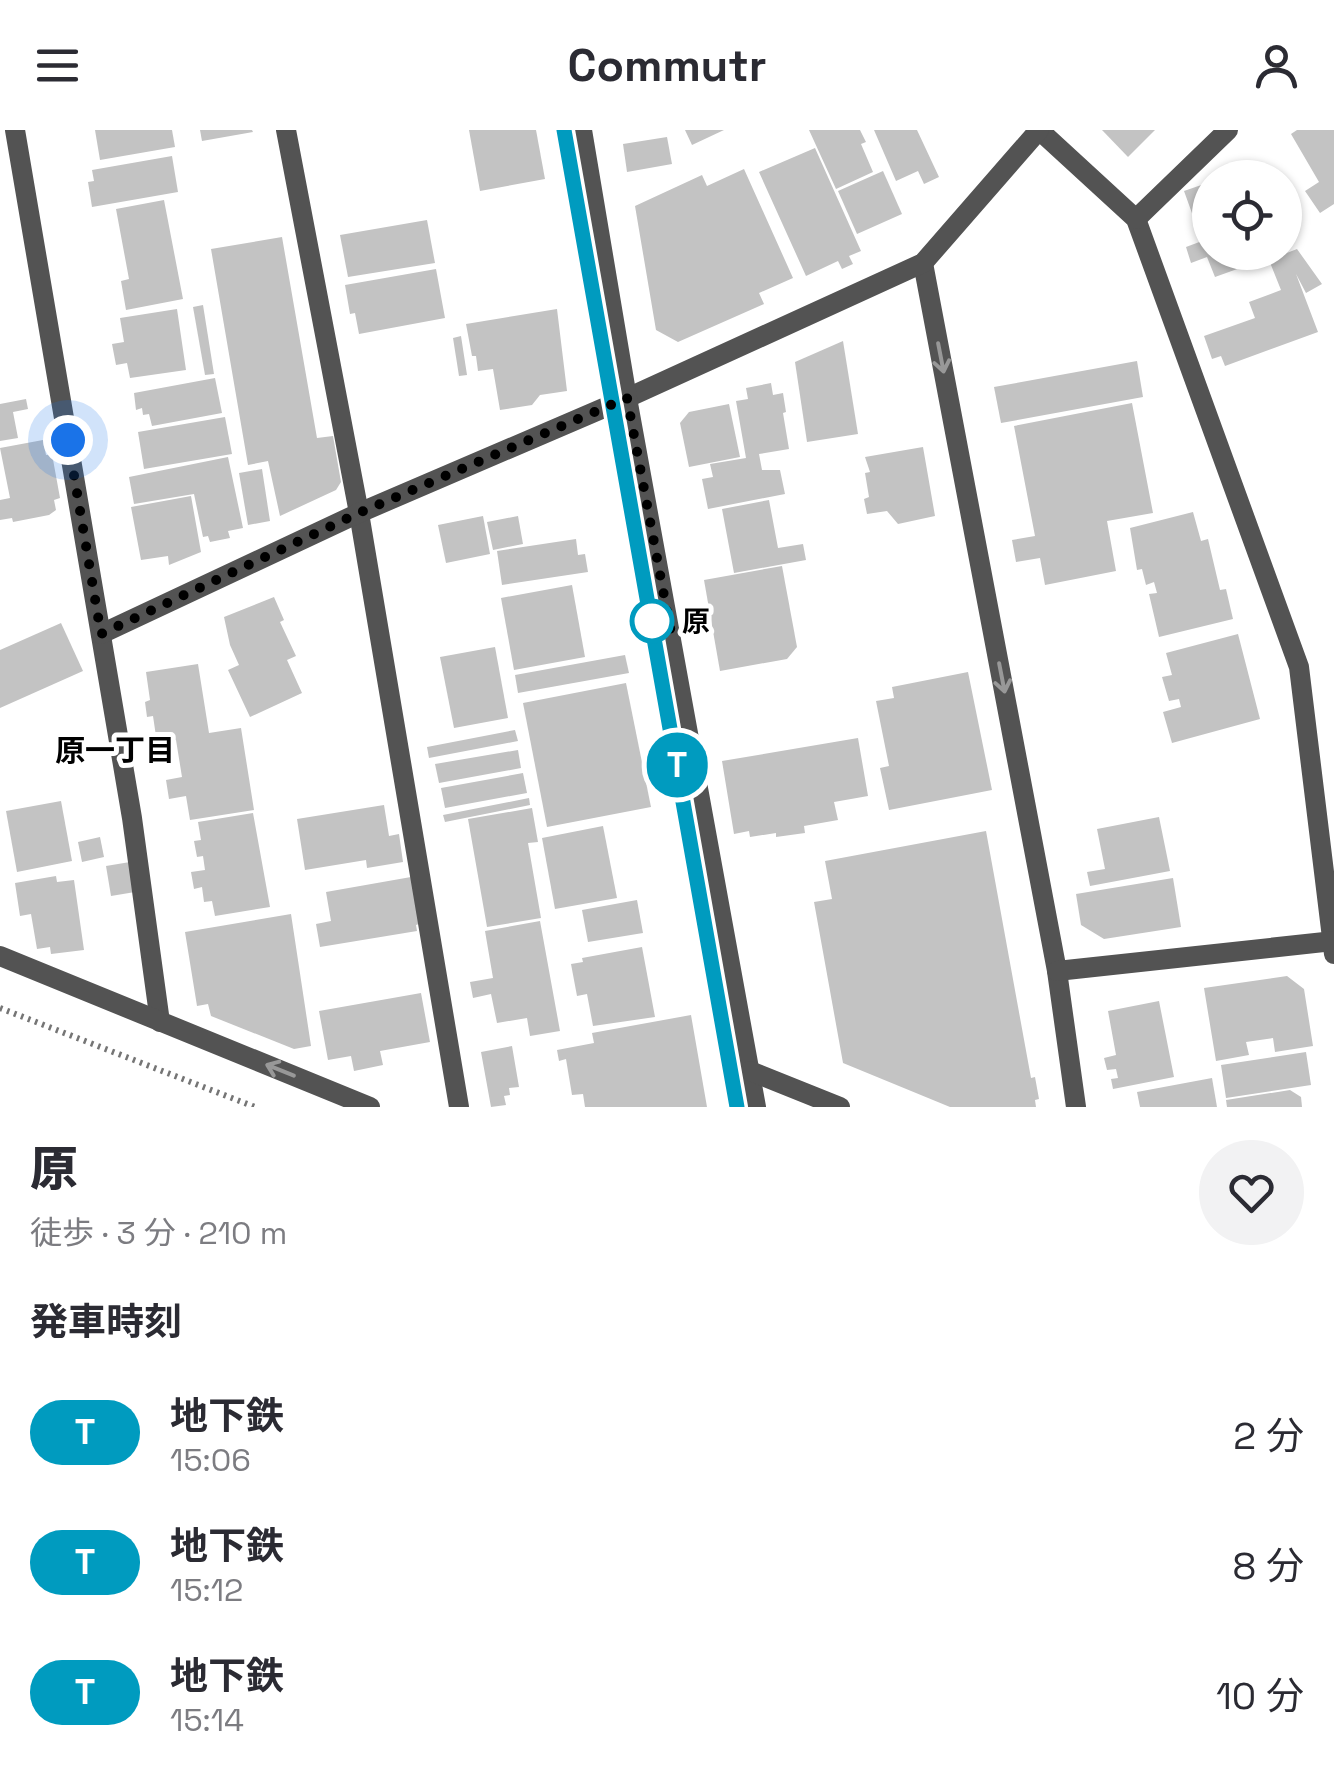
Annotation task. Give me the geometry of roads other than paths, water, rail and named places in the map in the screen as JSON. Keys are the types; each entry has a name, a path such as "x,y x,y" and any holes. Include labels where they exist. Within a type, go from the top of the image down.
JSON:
{"street":[{"path":"15,130 132,818 160,1022"},
{"path":"286,130 359,513 459,1107"},
{"path":"582,130 756,1107"},
{"path":"101,634 359,513 627,398 923,263 1039,130 1136,219 1298,667 1333,945 1057,970"},
{"path":"1136,219 1228,130"},
{"path":"923,263 1057,970 1076,1107"},
{"path":"0,956 370,1107"},
{"path":"750,1071 840,1107"}],"metro line":[{"name":"T","path":"564,130 737,1107"}],"place":[{"name":"原","path":"652,621"}],"district":[{"name":"原一丁目","path":"115,750"}]}
